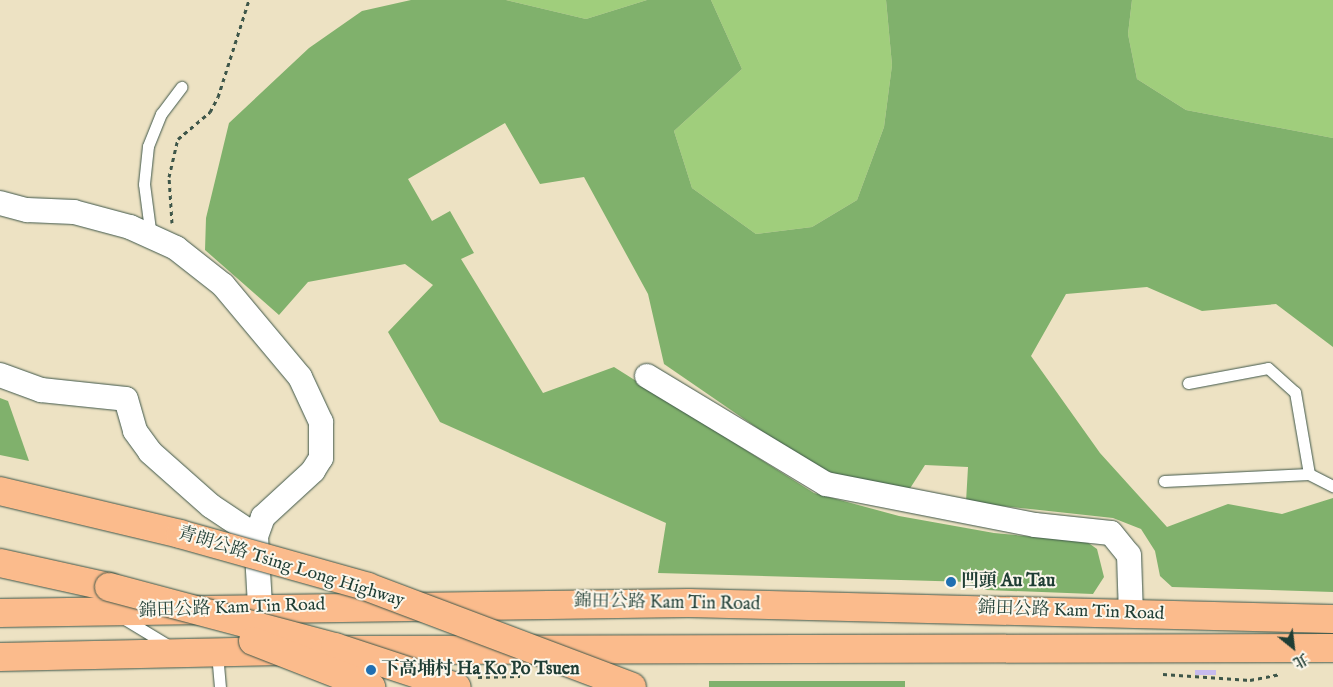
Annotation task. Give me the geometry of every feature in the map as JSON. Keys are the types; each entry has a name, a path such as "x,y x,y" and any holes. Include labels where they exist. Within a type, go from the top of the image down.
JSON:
{"main road":[{"name":"青朗公路 Tsing Long Highway","path":"0,491 180,534 368,587 632,687"},
{"path":"0,563 371,687"},
{"name":"錦田公路 Kam Tin Road","path":"0,613 112,600 260,606 689,602 1333,619"},
{"path":"112,600 326,645 457,687"},
{"name":"錦田公路 Kam Tin Road","path":"0,657 179,652 1333,648"}],"street":[{"path":"0,203 27,210 74,212 151,236 176,248 223,285 300,378 321,422 320,458 313,471 263,517 256,536 260,606"},
{"path":"0,375 42,390 126,399 135,431 150,452 210,506 256,536"},
{"path":"647,376 793,468 826,484 1035,525 1111,533 1129,555 1131,614"}],"lane":[{"path":"151,236 144,184 148,146 161,114 181,87"},
{"path":"1188,383 1268,368 1295,392 1309,474"},
{"path":"1164,481 1309,474 1333,486"},
{"path":"112,600 179,652"},
{"path":"217,653 220,687"}],"path":[{"path":"176,248 168,196 178,139 210,112 218,98 249,0"}],"green space":[{"path":"411,0 506,0 586,19 647,0 711,0 742,69 674,131 692,188 756,234 812,227 857,200 884,127 892,65 886,0 1132,0 1128,34 1137,79 1186,110 1333,138 1333,347 1276,304 1202,311 1147,287 1066,294 1031,356 1100,453 1167,527 1228,504 1282,514 1333,498 1333,592 1172,587 1160,576 1155,551 1141,529 1113,518 966,502 968,467 925,465 909,490 849,479 811,465 664,364 648,294 584,177 540,184 505,123 408,179 432,221 450,211 474,253 461,259 543,393 614,367 814,493 899,516 994,533 1087,542 1097,549 1104,577 1093,594 986,590 970,582 658,573 666,523 440,422 388,332 433,285 405,264 308,282 279,315 205,250 206,218 229,123 309,48 362,11"},
{"path":"506,0 647,0 586,19"},
{"path":"711,0 886,0 892,65 884,127 857,200 812,227 756,234 692,188 674,131 742,69"},
{"path":"1132,0 1333,0 1333,138 1186,110 1137,79 1128,34"},
{"path":"0,398 8,401 29,461 0,455"},
{"path":"709,681 905,681 905,687 709,687"}],"building":[{"path":"1195,670 1216,670 1216,675 1195,675"}],"place":[{"name":"凹頭 Au Tau","path":"951,582"},
{"name":"下高埔村 Ha Ko Po Tsuen","path":"371,670"}]}
